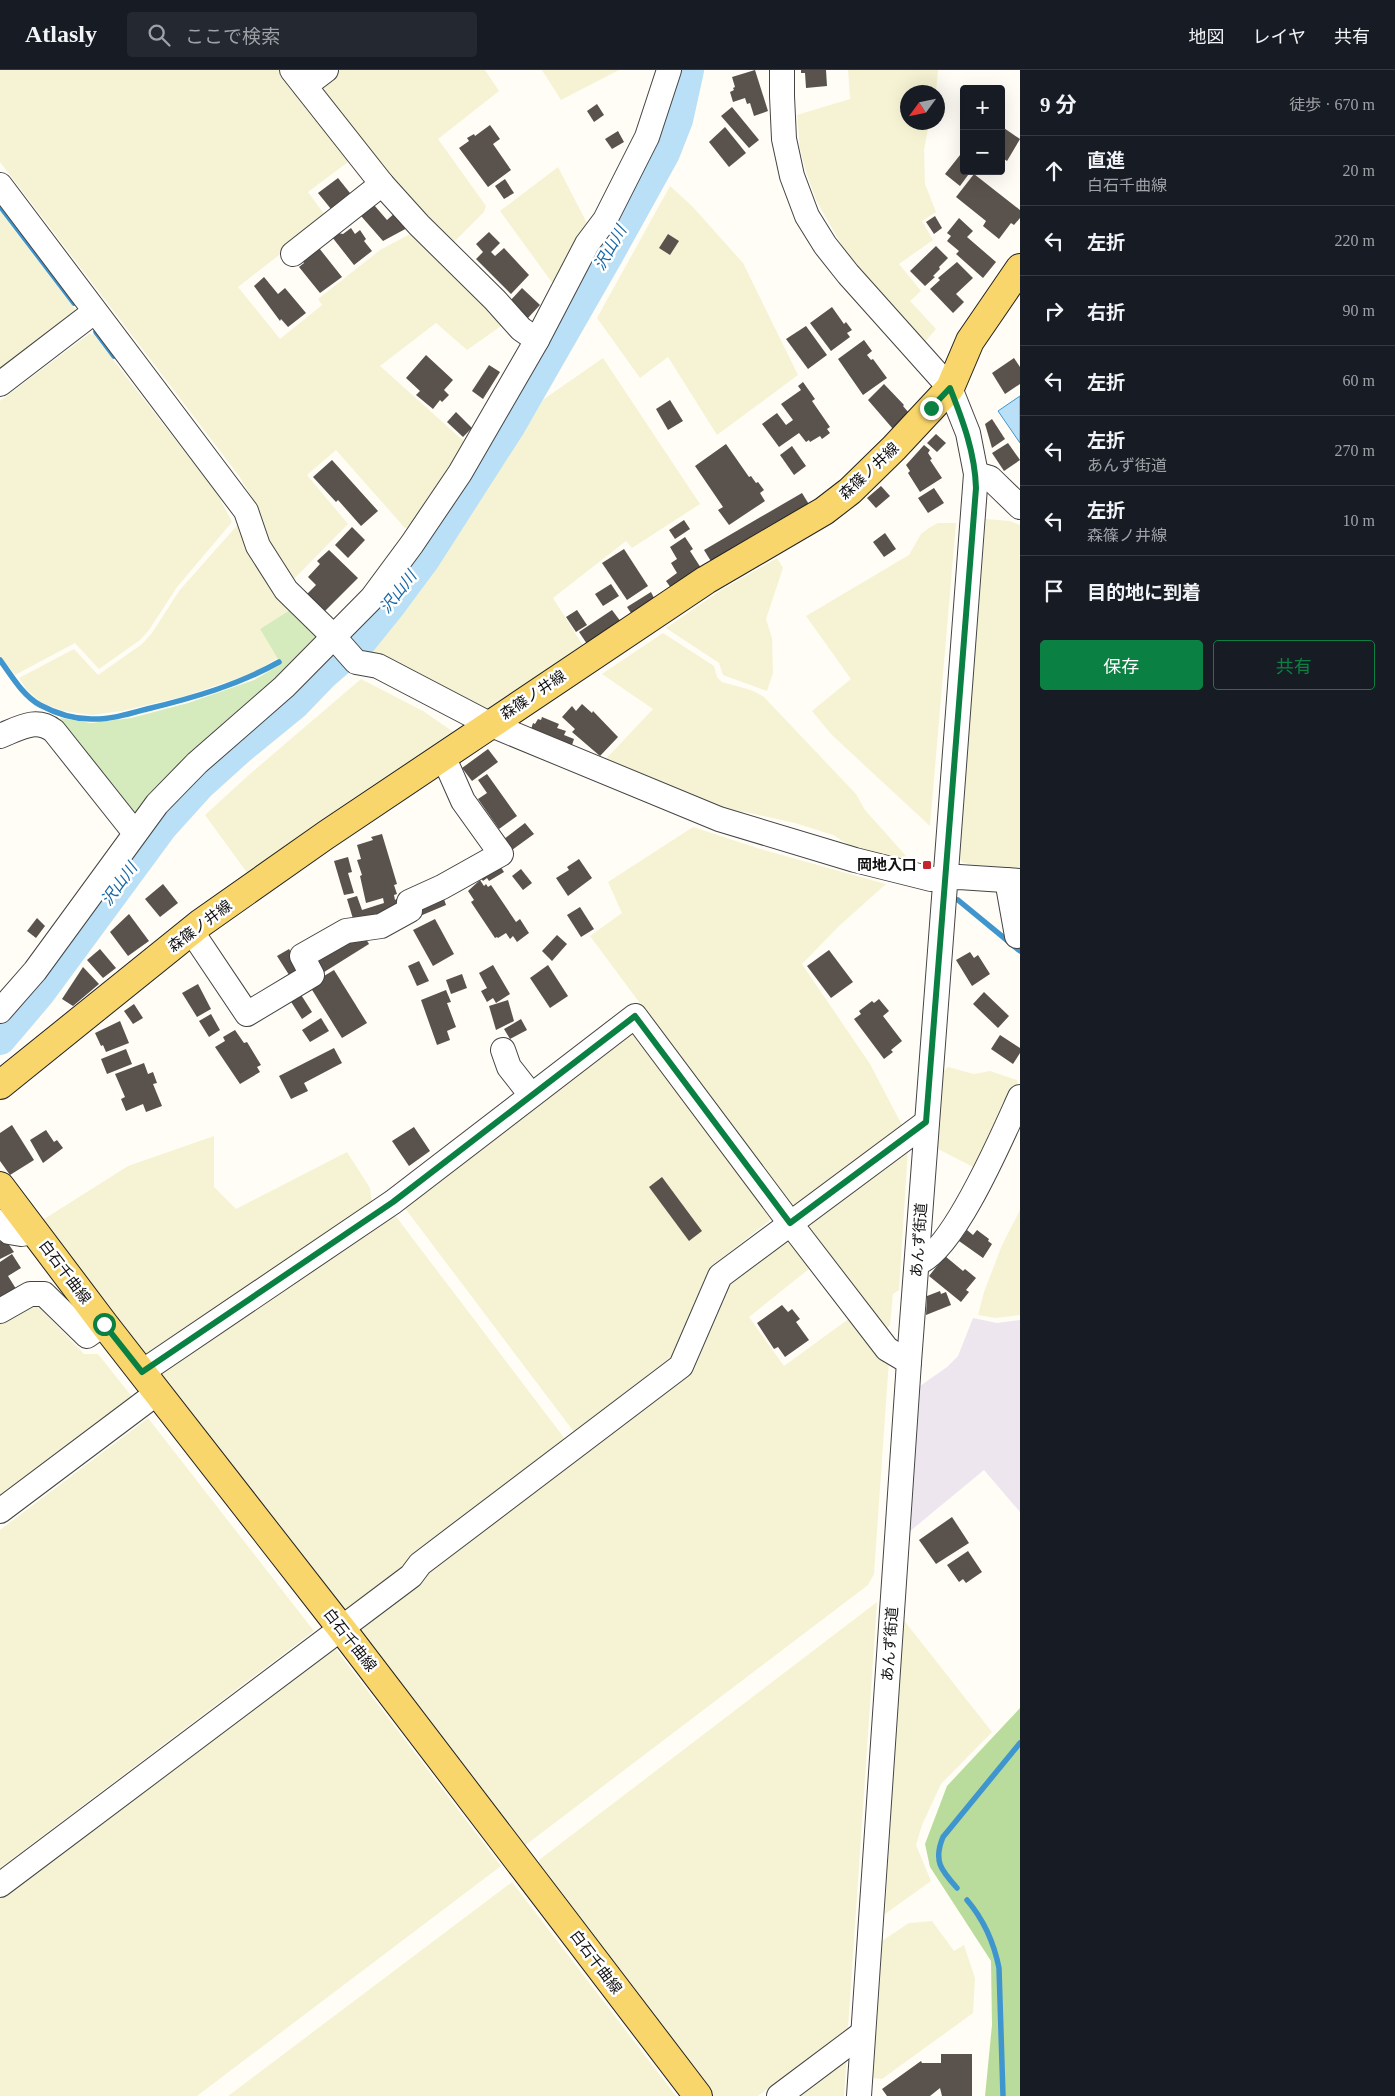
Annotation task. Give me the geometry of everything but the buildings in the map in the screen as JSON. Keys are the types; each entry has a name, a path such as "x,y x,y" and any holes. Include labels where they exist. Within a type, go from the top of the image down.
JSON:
{"main road":[{"name":"森篠ノ井線","path":"0,1085 201,923 326,835 706,580 824,511 850,491 894,448 950,388 970,341 1020,268"},
{"name":"白石千曲線","path":"0,1186 104,1324 341,1628 698,2096"}],"street":[{"path":"326,70 298,78 382,184 419,225 495,300 521,329 537,340"},
{"path":"0,1011 35,972 157,804 197,763 336,640 372,598 450,489 537,340 587,244 605,220 647,136 669,70"},
{"path":"782,70 784,139 792,176 807,216 825,245 848,274 950,388"},
{"path":"293,254 382,184"},
{"path":"0,185 246,511 258,546 286,590 356,662 378,666 489,724 719,819 855,860 931,879 959,877 1014,881 1017,936"},
{"path":"0,384 94,312"},
{"name":"あんず街道","path":"859,2096 926,1122 976,474 968,433 950,388"},
{"path":"976,474 990,478 1020,507"},
{"path":"0,736 35,723 46,725 54,731 135,833"},
{"path":"198,941 247,1014 312,974 302,956 346,931 381,926 410,910 409,902 442,887 501,854 463,801 443,756"},
{"path":"0,1511 149,1382 393,1202 635,1016 887,1349 909,1362"},
{"path":"503,1050 509,1067 530,1095"},
{"path":"917,1263 925,1261 936,1250 962,1214 979,1186 1020,1097"},
{"path":"0,1885 411,1576 420,1564 681,1366 720,1276 926,1122"},
{"path":"0,1222 9,1232 21,1234 35,1232"},
{"path":"0,1312 30,1294 44,1294 87,1336 104,1324"},
{"path":"780,2096 863,2034"}],"shaded area":[{"path":"0,70 281,70 352,159 308,192 327,218 238,287 280,339 322,305 318,299 380,250 414,232 504,324 467,350 436,323 380,366 467,444 410,530 404,527 336,450 307,475 348,524 290,583 266,543 254,501 239,476 0,162"},
{"path":"333,70 485,70 499,91 438,139 486,206 484,212 451,245 386,178 315,87"},
{"path":"542,70 619,70 561,100"},
{"path":"848,70 938,70 937,85 900,85 900,130 928,130 924,150 925,184 936,212 922,221 933,240 899,264 921,291 910,301 936,329 924,343 845,251 816,200 806,172 800,149 797,115 850,99"},
{"path":"558,167 588,225 556,288 500,211"},
{"path":"670,186 692,206 743,263 798,375 717,435 668,357 640,378 597,318"},
{"path":"0,211 77,312 0,374"},
{"path":"89,334 94,335 218,495 232,522 177,587 149,630 140,640 99,669 75,643 15,675 0,656 0,401"},
{"path":"603,358 700,504 632,548 626,541 553,598 584,647 486,714 369,652 391,629 420,591 544,399"},
{"path":"986,519 1010,521 1020,525 1020,869 968,864 962,862 958,857"},
{"path":"240,522 293,608 260,629 278,658 251,674 185,696 122,711 92,715 63,711 40,702 26,689 19,678 74,649 98,675 142,644 152,633 179,591"},
{"path":"938,523 956,523 930,826 832,735 812,711 851,679 806,616 909,555 921,534"},
{"path":"777,558 783,568 766,619 772,638 773,673 767,691 723,675 719,663 666,628 721,590"},
{"path":"663,633 714,666 717,677 722,682 751,690 763,696 856,794 865,810 916,867 859,851 833,835 795,823 745,812 722,811 602,763 653,709 602,674"},
{"path":"361,679 423,711 455,733 248,874 205,815"},
{"path":"693,827 757,848 886,884 839,926 802,964 870,1064 903,1127 794,1211 590,936 622,913 608,882"},
{"path":"628,1026 773,1218 709,1268 672,1356 574,1432 401,1203"},
{"path":"948,1067 974,1074 990,1071 1017,1080 1018,1085 981,1171 934,1147 939,1075"},
{"path":"214,1136 214,1187 236,1209 347,1152 370,1188 372,1202 144,1357 41,1221 128,1166"},
{"path":"908,1149 899,1290 893,1294 890,1325 885,1330 806,1228"},
{"path":"391,1210 565,1439 351,1610 342,1609 160,1377 160,1367"},
{"path":"1020,1210 1020,1315 996,1318 978,1315 984,1292 1002,1245"},
{"path":"792,1236 814,1265 749,1317 784,1366 854,1315 889,1360 874,1574 868,1585 523,1847 358,1631 422,1582 429,1573 693,1372 731,1283"},
{"path":"33,1301 84,1354 98,1354 133,1398 0,1500 0,1320"},
{"path":"973,1318 997,1323 1020,1320 1020,1512 984,1470 909,1532 920,1386 947,1367 958,1356"},
{"path":"148,1418 314,1631 0,1868 0,1530"},
{"path":"877,1602 848,2028 758,2096 713,2096 538,1867 539,1860"},
{"path":"902,1618 992,1732 941,1784 922,1825 916,1845 931,1881 885,1914"},
{"path":"335,1648 501,1866 197,2096 0,2096 0,1894"},
{"path":"512,1882 676,2096 228,2096"},
{"path":"932,1921 954,1951 964,1945 975,1978 973,2013 882,2079 873,2078 882,1941 909,1923"},
{"path":"847,2055 844,2096 793,2096"}],"green space":[{"path":"293,608 321,637 133,816 57,722 61,718 91,723 131,718 188,703 254,680 281,664 260,629"},
{"path":"1020,1708 1020,2096 985,2096 992,2025 991,1961 930,1867 925,1844 947,1786"}],"water":[{"path":"1020,396 1020,443 998,411"}],"waterway":[{"name":"沢山川","path":"0,1039 39,993 162,826 200,784 295,703 323,674 361,641 424,559 510,425 664,153 677,120 688,70"},
{"path":"0,206 74,303"},
{"path":"96,332 114,356"},
{"path":"0,660 23,691 34,701 58,713 85,719 112,718 198,695 248,678 279,662"},
{"path":"958,900 1020,951"},
{"path":"957,1888 940,1865 939,1853 943,1837 1020,1743"},
{"path":"967,1900 988,1932 999,1968 1003,2096"}],"place":[{"name":"岡地入口","path":"927,865"}],"route":[{"path":"104,1324 142,1372 393,1202 635,1016 790,1223 926,1122 976,488 976,474 968,433 950,388 931,408"}]}
